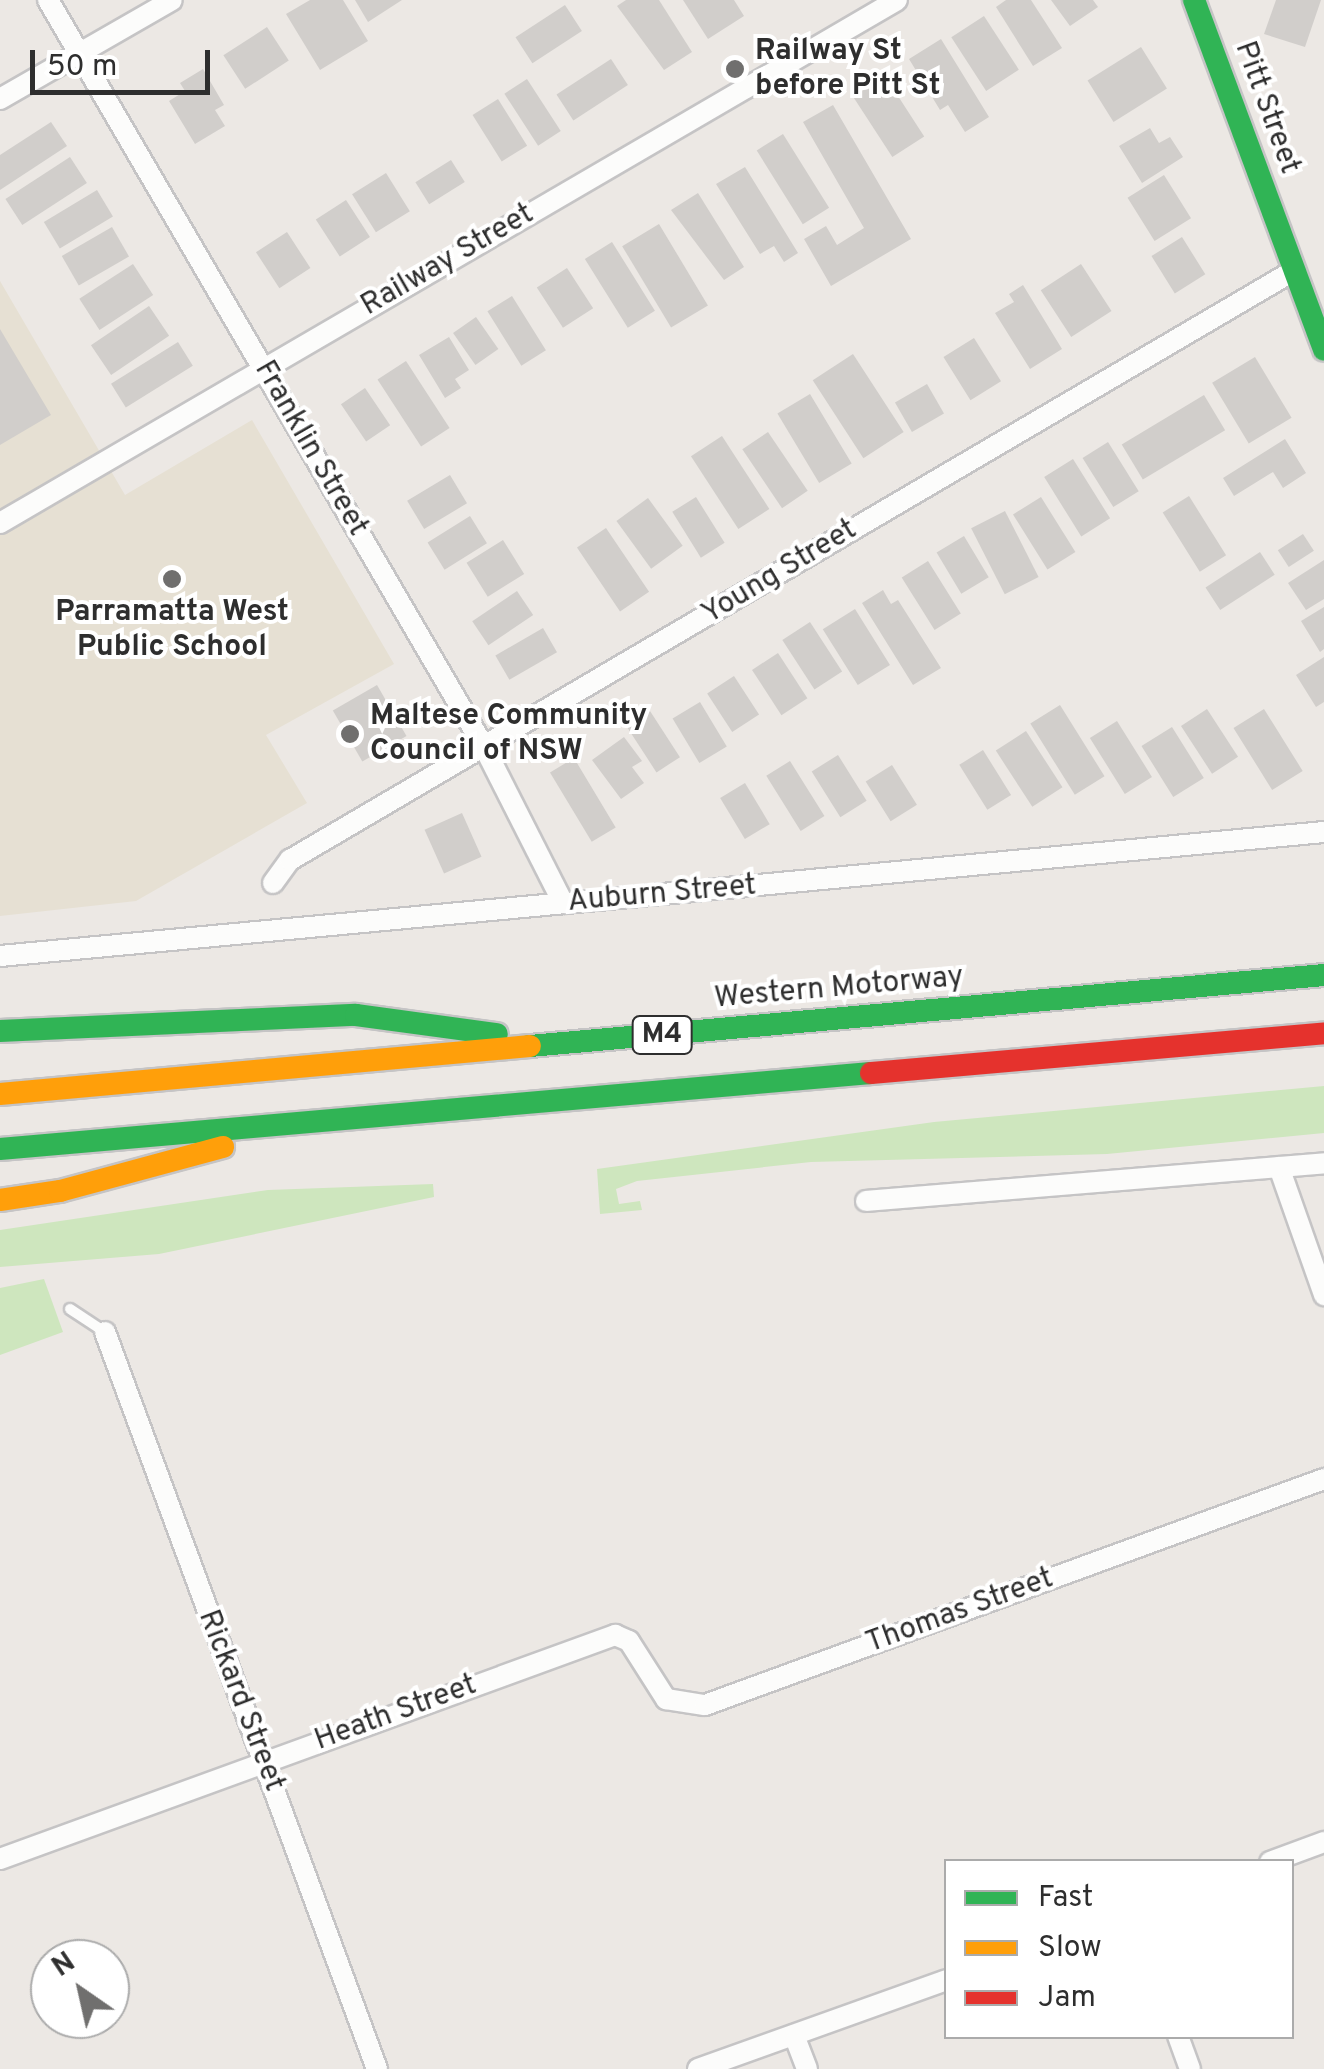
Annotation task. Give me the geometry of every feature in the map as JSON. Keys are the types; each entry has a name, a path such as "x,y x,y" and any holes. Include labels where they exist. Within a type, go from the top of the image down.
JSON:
{"main road":[{"name":"Pitt Street","path":"1194,0 1324,350"},
{"name":"Western Motorway","path":"0,1094 1324,975"},
{"path":"0,1031 356,1015 564,1043"},
{"name":"M4","path":"0,1148 1324,1033"},
{"name":"M4","path":"0,1200 60,1192 317,1121"}],"street":[{"name":"Franklin Street","path":"48,0 484,748 563,903"},
{"path":"0,100 172,0"},
{"name":"Railway Street","path":"0,523 897,0"},
{"name":"Young Street","path":"274,884 290,860 1294,270"},
{"name":"Auburn Street","path":"0,956 1324,832"},
{"path":"866,1201 1324,1163"},
{"path":"1279,1168 1324,1295"},
{"name":"Rickard Street","path":"105,1332 378,2069"},
{"name":"Thomas Street","path":"624,1637 666,1698 705,1704 1324,1479"},
{"name":"Heath Street","path":"0,1859 606,1637 624,1637"},
{"path":"1278,1859 1324,1842"},
{"path":"698,2069 944,1981"},
{"path":"794,2035 807,2069"},
{"path":"1179,2039 1190,2069"}],"lane":[{"path":"70,1309 105,1332"}],"shaded area":[{"name":"Parramatta West Public School","path":"0,281 125,495 252,420 394,664 266,735 307,803 136,901 0,916"}],"green space":[{"path":"1324,1086 1324,1133 1107,1154 811,1162 637,1181 616,1189 619,1204 640,1201 642,1210 600,1214 597,1169 934,1122"},
{"path":"433,1184 434,1197 159,1254 0,1267 0,1230 268,1190"},
{"path":"44,1279 63,1332 0,1355 0,1288"}],"building":[{"path":"310,0 343,0 368,41 320,70 286,14"},
{"path":"355,0 402,0 368,22"},
{"path":"626,0 659,0 692,52 664,70 617,6"},
{"path":"683,0 734,0 744,16 708,39"},
{"path":"1006,0 1031,0 1062,48 1033,66 996,7"},
{"path":"1051,0 1093,0 1098,7 1070,26"},
{"path":"1276,0 1321,0 1305,47 1264,34"},
{"path":"565,5 582,31 532,63 516,37"},
{"path":"984,16 1019,70 986,91 951,37"},
{"path":"267,27 289,61 245,89 223,55"},
{"path":"941,39 989,117 965,132 948,105 940,110 909,59"},
{"path":"1141,47 1167,89 1114,122 1088,80"},
{"path":"611,59 628,85 573,120 556,94"},
{"path":"203,69 224,105 215,110 225,126 195,144 169,101 185,91 180,83"},
{"path":"885,76 924,136 892,157 853,97"},
{"path":"527,79 561,131 538,146 504,94"},
{"path":"498,99 527,146 502,162 473,115"},
{"path":"833,105 911,239 831,286 804,239 826,226 837,245 864,228 803,122"},
{"path":"51,122 67,146 0,190 0,155"},
{"path":"1150,128 1159,143 1170,137 1183,157 1142,183 1119,146"},
{"path":"783,134 829,208 803,224 757,150"},
{"path":"70,157 87,183 22,225 5,199"},
{"path":"451,160 465,182 429,204 415,182"},
{"path":"745,167 798,253 784,262 774,246 760,254 716,184"},
{"path":"386,173 410,211 376,232 352,194"},
{"path":"1164,175 1191,218 1155,241 1128,198"},
{"path":"97,190 113,217 60,249 44,222"},
{"path":"698,193 744,267 724,280 671,210"},
{"path":"346,200 370,237 340,257 316,220"},
{"path":"659,224 708,305 671,328 622,246"},
{"path":"112,227 129,256 79,285 62,256"},
{"path":"287,232 310,268 279,288 256,252"},
{"path":"1182,237 1205,274 1175,293 1151,256"},
{"path":"612,242 655,311 628,328 585,259"},
{"path":"133,264 153,295 99,330 79,299"},
{"path":"1081,264 1111,311 1071,337 1041,290"},
{"path":"567,268 593,308 563,328 537,288"},
{"path":"1023,285 1062,349 1030,369 995,313 1014,302 1009,294"},
{"path":"512,296 546,350 521,366 487,311"},
{"path":"149,306 169,336 111,375 91,345"},
{"path":"476,317 498,349 475,365 453,333"},
{"path":"0,329 51,415 0,445"},
{"path":"449,337 469,370 455,379 461,388 445,398 419,355"},
{"path":"974,338 1001,381 970,400 943,357"},
{"path":"178,342 193,366 126,408 111,384"},
{"path":"853,354 904,432 863,458 813,380"},
{"path":"1255,357 1292,418 1249,444 1212,383"},
{"path":"406,361 450,428 421,447 377,380"},
{"path":"927,384 944,413 912,432 895,402"},
{"path":"365,388 390,425 366,442 341,404"},
{"path":"810,394 852,463 819,483 777,414"},
{"path":"1204,395 1225,430 1143,480 1122,444"},
{"path":"768,432 808,491 782,508 742,449"},
{"path":"722,436 769,509 738,529 691,456"},
{"path":"1285,439 1306,473 1283,488 1273,472 1234,496 1223,478"},
{"path":"1108,442 1139,491 1113,507 1083,458"},
{"path":"1073,459 1110,518 1081,536 1044,477"},
{"path":"450,475 467,503 424,529 407,501"},
{"path":"1189,496 1226,555 1200,572 1163,512"},
{"path":"696,497 725,543 701,558 672,512"},
{"path":"1041,497 1075,552 1047,570 1013,514"},
{"path":"648,498 683,546 651,569 616,521"},
{"path":"1005,511 1039,577 1005,594 971,528"},
{"path":"470,516 487,543 445,570 428,542"},
{"path":"606,528 649,592 620,611 577,548"},
{"path":"1303,534 1314,551 1289,567 1278,550"},
{"path":"964,536 989,577 961,594 937,552"},
{"path":"503,540 524,574 488,597 467,563"},
{"path":"1260,552 1275,575 1220,610 1205,587"},
{"path":"1324,560 1324,599 1306,610 1288,583"},
{"path":"928,561 961,614 935,630 902,577"},
{"path":"883,590 891,604 898,600 941,668 913,685 862,603"},
{"path":"517,591 533,615 488,645 472,621"},
{"path":"1324,607 1324,649 1320,652 1301,621"},
{"path":"855,609 890,665 858,685 823,629"},
{"path":"810,622 842,671 814,689 782,640"},
{"path":"543,628 557,652 509,680 495,656"},
{"path":"778,653 807,698 781,715 752,670"},
{"path":"1324,657 1324,702 1316,707 1296,675"},
{"path":"734,676 759,715 732,732 707,693"},
{"path":"377,685 407,736 362,762 333,710"},
{"path":"700,702 727,747 699,763 673,718"},
{"path":"1060,705 1105,776 1075,795 1030,724"},
{"path":"1207,709 1238,757 1212,774 1181,726"},
{"path":"1264,709 1303,771 1272,790 1233,728"},
{"path":"650,711 680,757 656,772 627,726"},
{"path":"1117,721 1152,777 1125,794 1090,738"},
{"path":"1172,727 1204,778 1173,797 1141,746"},
{"path":"1026,731 1062,787 1032,807 996,751"},
{"path":"624,737 642,761 632,767 644,783 621,799 592,760"},
{"path":"983,750 1011,795 987,810 959,765"},
{"path":"838,755 867,801 840,817 812,771"},
{"path":"574,758 616,827 592,842 550,772"},
{"path":"790,761 824,816 801,831 766,776"},
{"path":"892,765 917,805 891,821 866,781"},
{"path":"745,783 770,824 745,839 720,798"},
{"path":"462,813 482,857 444,874 425,830"}],"traffic: fast":[{"path":"1194,0 1324,350"},
{"path":"530,1046 1324,975"},
{"path":"0,1031 356,1015 497,1034"},
{"path":"0,1149 871,1073"}],"traffic: slow":[{"path":"0,1094 530,1046"},
{"path":"0,1200 60,1191 223,1147"}],"traffic: jam":[{"path":"871,1073 1324,1033"}],"place":[{"name":"Railway St before Pitt St","path":"735,69"},
{"name":"Parramatta West Public School","path":"172,579"},
{"name":"Maltese Community Council of NSW","path":"350,734"}]}
